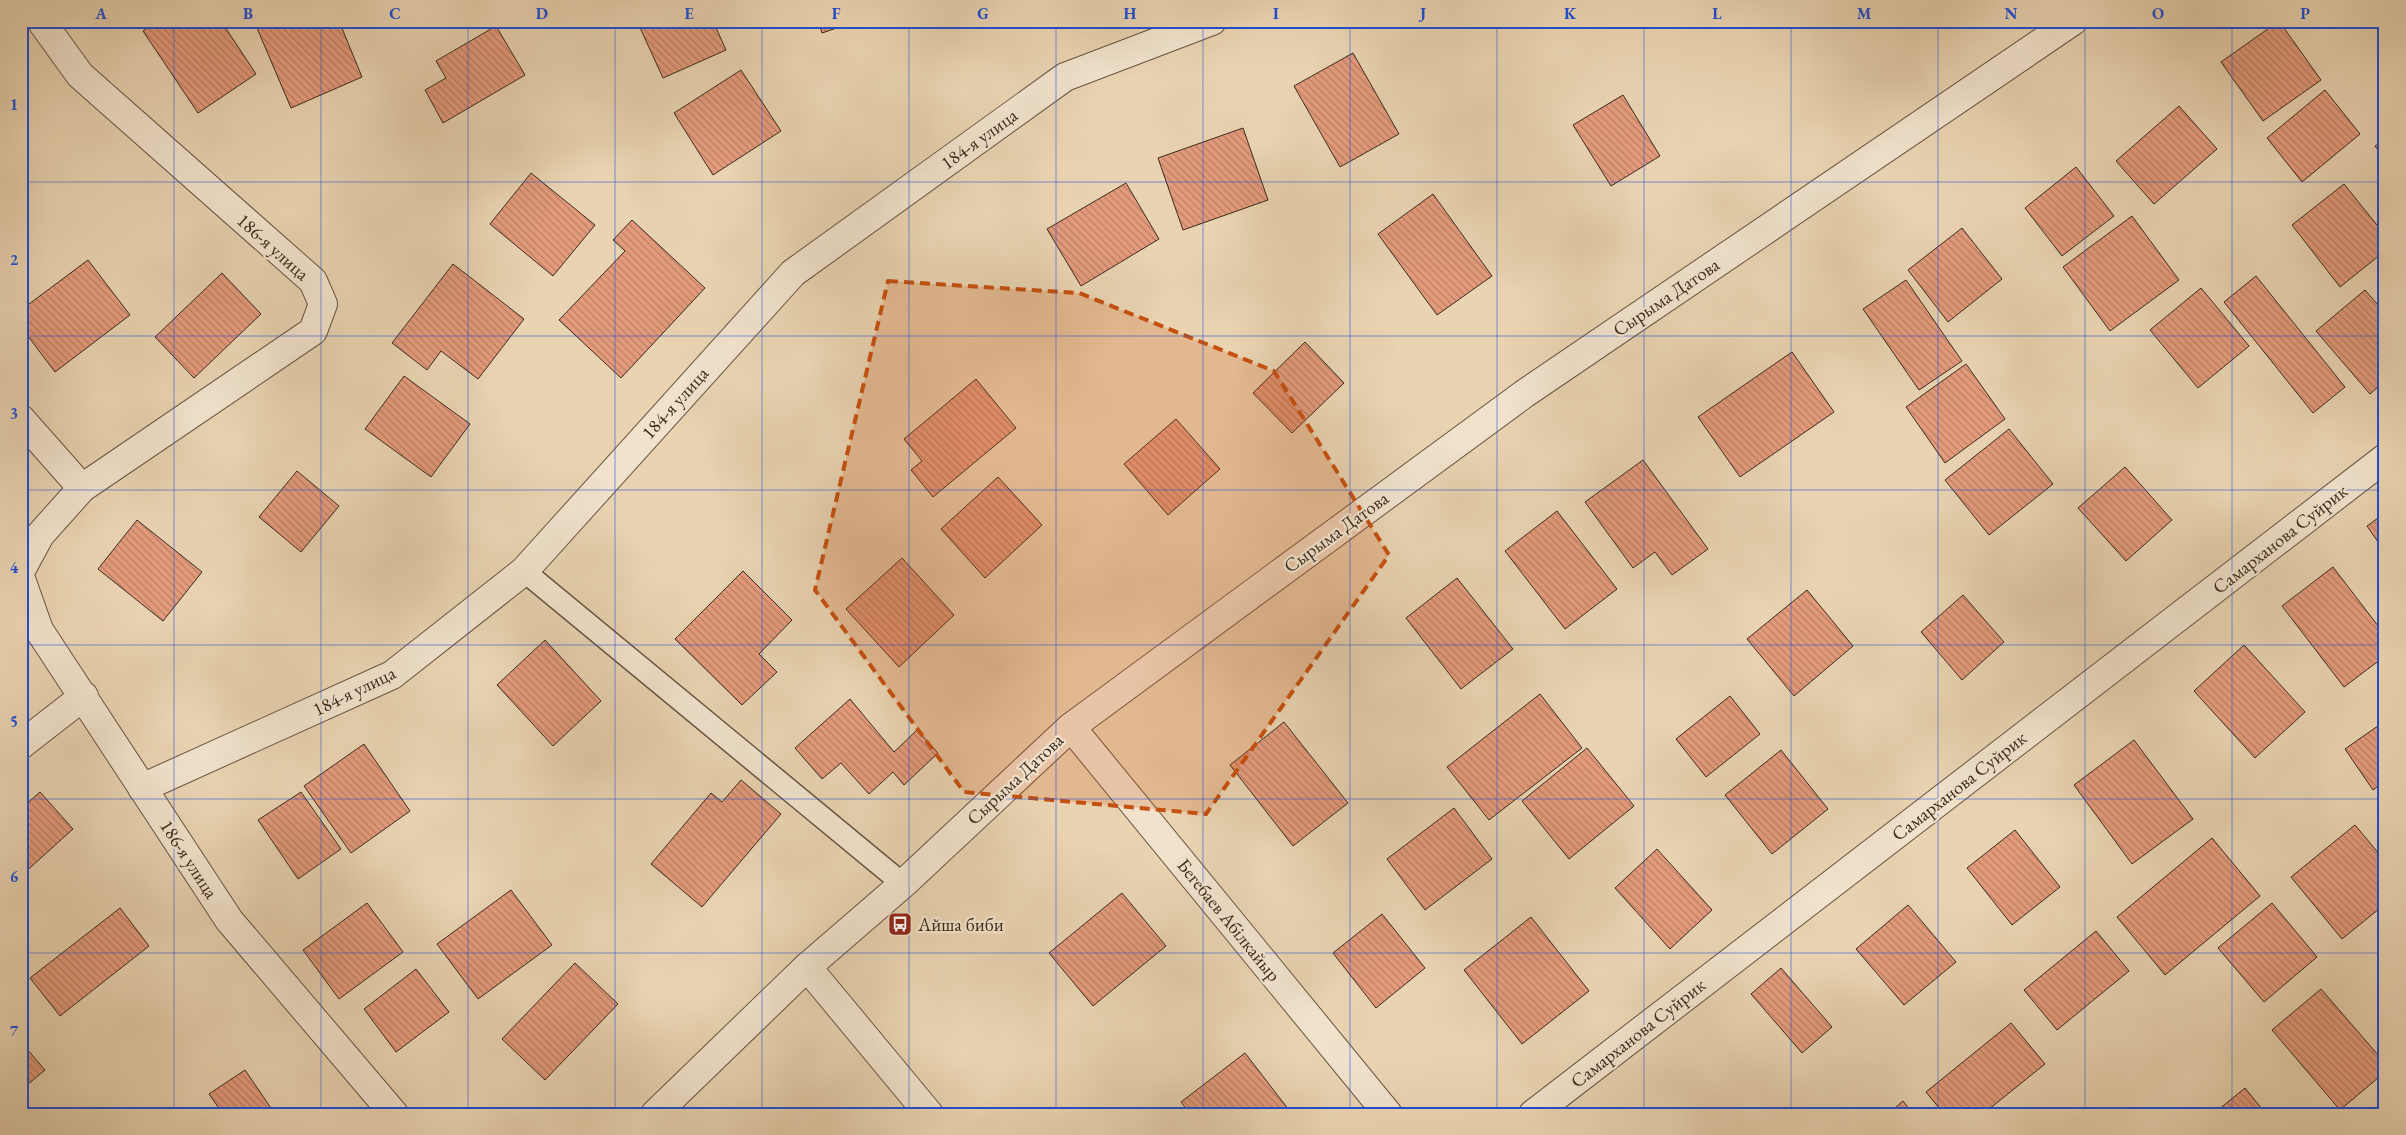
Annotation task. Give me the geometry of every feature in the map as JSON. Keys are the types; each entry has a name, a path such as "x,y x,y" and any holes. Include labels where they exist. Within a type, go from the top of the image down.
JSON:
{"street":[{"name":"186-я улица","path":"21,570 40,535 82,488 313,331 323,304 313,281 80,75 41,21"},
{"name":"184-я улица","path":"142,788 392,675 524,571 793,273 1065,77 1212,21"},
{"name":"Сырыма Датова","path":"655,1114 807,967 903,884 1071,727 1524,394 2073,21"},
{"path":"21,420 82,488"},
{"name":"Самарханова Суйрик","path":"1533,1114 2385,458"},
{"name":"186-я улица","path":"21,579 39,630 229,920 394,1114"},
{"path":"21,745 84,696"},
{"name":"Бегебаев Абілкайыр","path":"1071,727 1388,1114"},
{"path":"807,967 928,1114"}],"lane":[{"path":"524,571 903,884"}],"highlighted area":[{"path":"888,281 1079,293 1274,371 1389,555 1206,814 964,792 815,590"}],"building":[{"path":"158,21 221,21 256,74 198,113 143,31"},
{"path":"254,21 339,21 362,77 291,108"},
{"path":"637,21 713,21 726,50 663,78"},
{"path":"818,21 857,21 822,33"},
{"path":"2279,21 2321,80 2263,121 2221,62"},
{"path":"496,26 525,75 443,123 425,90 446,78 436,61"},
{"path":"1353,53 1399,134 1340,167 1294,86"},
{"path":"741,70 781,131 713,175 674,113"},
{"path":"2325,90 2360,134 2302,182 2267,138"},
{"path":"1623,95 1660,156 1611,186 1573,125"},
{"path":"2179,106 2217,149 2154,204 2116,161"},
{"path":"1243,128 1268,200 1183,230 1158,158"},
{"path":"2385,139 2385,160 2375,146"},
{"path":"2076,167 2114,216 2062,256 2025,208"},
{"path":"531,173 595,225 553,276 490,224"},
{"path":"1126,183 1159,239 1081,286 1047,229"},
{"path":"2344,184 2385,235 2385,251 2340,287 2292,225"},
{"path":"1433,194 1492,276 1437,315 1378,234"},
{"path":"2132,216 2179,280 2110,331 2063,267"},
{"path":"632,220 705,288 621,378 559,320 625,251 613,240"},
{"path":"1962,228 2002,279 1948,322 1908,270"},
{"path":"88,260 130,315 55,372 21,327 21,310"},
{"path":"453,264 524,319 478,379 441,351 427,370 392,343"},
{"path":"222,273 261,314 194,378 155,337"},
{"path":"2256,276 2345,387 2313,413 2224,302"},
{"path":"1906,280 1962,361 1919,390 1863,309"},
{"path":"2201,288 2249,346 2198,388 2150,330"},
{"path":"2365,290 2385,313 2385,381 2370,394 2316,331"},
{"path":"1305,342 1344,383 1292,433 1253,393"},
{"path":"1792,352 1834,412 1740,477 1698,417"},
{"path":"1966,364 2005,419 1945,463 1906,407"},
{"path":"404,376 470,424 431,477 365,429"},
{"path":"976,379 1016,428 933,497 911,470 922,461 904,439"},
{"path":"1176,419 1220,469 1168,515 1124,464"},
{"path":"2009,429 2053,484 1989,535 1945,480"},
{"path":"1643,460 1708,549 1672,575 1655,552 1633,568 1585,502"},
{"path":"2125,467 2172,520 2126,561 2078,508"},
{"path":"297,471 339,506 301,552 259,517"},
{"path":"998,477 1042,525 985,578 941,529"},
{"path":"1557,511 1617,589 1565,629 1505,551"},
{"path":"2385,513 2385,552 2367,526"},
{"path":"137,520 202,572 163,621 98,569"},
{"path":"902,558 954,615 899,667 846,609"},
{"path":"2333,567 2385,635 2385,656 2344,687 2282,606"},
{"path":"743,571 792,620 759,654 777,672 742,705 675,639"},
{"path":"1457,578 1513,649 1461,689 1406,618"},
{"path":"1807,590 1853,646 1794,696 1747,639"},
{"path":"1963,595 2004,642 1962,680 1921,632"},
{"path":"545,640 601,701 553,746 497,685"},
{"path":"2244,645 2305,712 2255,758 2194,691"},
{"path":"1540,694 1582,748 1489,820 1447,767"},
{"path":"1730,696 1760,734 1706,777 1676,739"},
{"path":"850,699 894,752 917,730 938,753 904,785 893,772 869,794 841,763 822,779 795,748"},
{"path":"2385,721 2385,781 2373,790 2345,749"},
{"path":"1284,722 1348,803 1293,846 1230,765"},
{"path":"2134,740 2193,819 2132,864 2074,785"},
{"path":"364,744 410,811 351,853 304,786"},
{"path":"1587,748 1634,806 1569,859 1522,801"},
{"path":"1781,750 1828,809 1772,854 1725,795"},
{"path":"741,780 781,814 702,907 651,864 711,793 722,802"},
{"path":"40,792 73,829 21,876 21,809"},
{"path":"301,792 341,849 298,879 258,820"},
{"path":"1454,808 1492,859 1425,910 1387,859"},
{"path":"2355,825 2385,861 2385,904 2342,939 2291,877"},
{"path":"2015,830 2060,887 2012,925 1967,868"},
{"path":"2212,838 2260,896 2165,975 2117,917"},
{"path":"1657,849 1712,910 1670,949 1615,888"},
{"path":"511,890 552,945 478,999 437,944"},
{"path":"1122,893 1166,946 1093,1006 1049,953"},
{"path":"367,903 403,952 339,999 303,950"},
{"path":"2272,903 2317,957 2264,1002 2218,948"},
{"path":"1908,905 1956,962 1904,1005 1856,949"},
{"path":"120,908 149,946 60,1016 30,978"},
{"path":"1382,914 1425,968 1376,1008 1333,953"},
{"path":"1531,917 1589,991 1522,1044 1464,970"},
{"path":"2096,931 2129,971 2057,1030 2024,990"},
{"path":"575,963 618,1004 545,1080 502,1039"},
{"path":"1781,968 1832,1027 1802,1053 1751,994"},
{"path":"416,969 449,1012 396,1052 364,1009"},
{"path":"2321,989 2385,1063 2385,1072 2340,1110 2272,1030"},
{"path":"2011,1023 2045,1064 1983,1114 1944,1114 1926,1092"},
{"path":"21,1042 45,1070 21,1090"},
{"path":"1245,1053 1292,1114 1190,1114 1181,1102"},
{"path":"245,1070 275,1114 223,1114 209,1094"},
{"path":"2245,1088 2266,1114 2213,1114"},
{"path":"1903,1101 1913,1114 1888,1114"}],"place":[{"name":"Айша биби","path":"900,924"}]}
